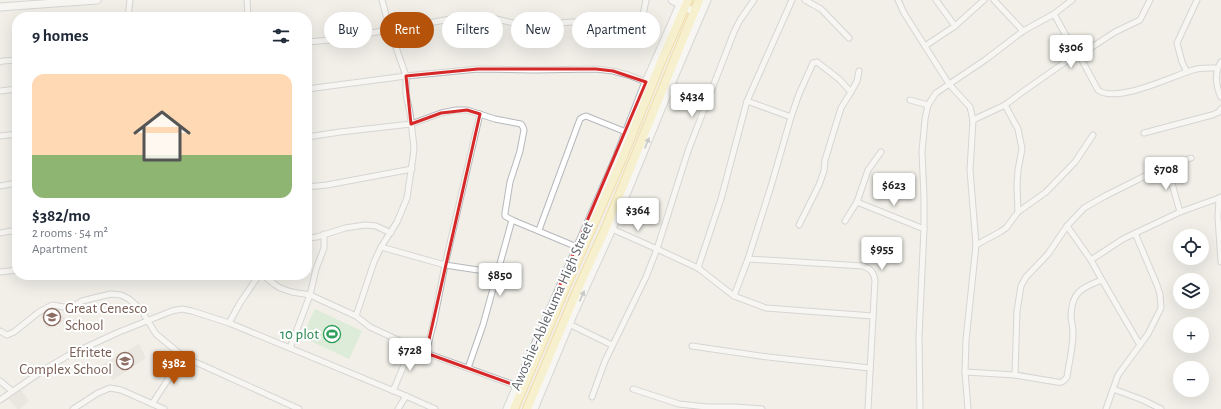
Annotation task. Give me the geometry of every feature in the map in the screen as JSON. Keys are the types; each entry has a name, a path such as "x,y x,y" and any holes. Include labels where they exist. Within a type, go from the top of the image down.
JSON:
{"main road":[{"name":"Awoshie-Ablekuma High Street","path":"527,409 577,291 655,116 694,12 689,2"},
{"name":"Awoshie-Ablekuma High Street","path":"514,409 619,158 689,2"},
{"path":"567,284 577,291"}],"street":[{"path":"0,6 97,0"},
{"path":"129,12 130,0"},
{"path":"247,0 248,12"},
{"path":"382,0 385,12"},
{"path":"434,22 462,17 485,17 526,25 579,21 597,22 636,30 640,24 646,0"},
{"path":"668,0 672,5 674,18"},
{"path":"672,0 689,2"},
{"name":"Awoshie-Ablekuma High Street","path":"534,409 569,324 612,229 655,116 707,0"},
{"path":"592,397 612,345 657,249 688,151 734,32 740,20 754,0"},
{"path":"698,268 721,199 747,101 792,0"},
{"path":"805,0 821,9 849,38"},
{"path":"898,0 904,14 949,84 970,107 973,120 970,170 976,245 966,340 968,409"},
{"path":"936,0 955,26"},
{"path":"925,46 955,26 984,0"},
{"path":"994,0 1023,31"},
{"path":"920,409 919,336 924,229 922,152 925,119 928,105 936,93 985,60 1023,31 1054,14 1072,0"},
{"path":"973,120 1005,105 1021,92 1078,53 1089,49 1115,32 1140,20 1150,0"},
{"path":"1187,72 1182,62 1177,43 1197,0"},
{"name":"Awoshie-Ablekuma High Street","path":"507,409 619,158 626,132 674,18 689,2"},
{"path":"1054,14 1069,41 1078,53 1098,90 1104,93 1120,93 1148,87 1187,72 1205,67 1217,68"},
{"path":"312,42 332,40 380,32"},
{"path":"356,316 374,262 381,247 397,222 407,198 412,169 414,147 406,94 406,76 396,48"},
{"path":"0,62 12,60"},
{"path":"734,296 748,259 791,117 813,62 817,62 839,79 851,92"},
{"path":"1221,63 1217,68 1216,80 1221,97"},
{"path":"312,88 406,76 478,69 596,69 618,72 646,82"},
{"path":"799,225 819,185 841,108 857,81 859,71"},
{"path":"0,91 12,90"},
{"path":"910,100 928,105"},
{"path":"747,101 791,117"},
{"path":"1005,105 1018,129 1022,149 1017,185 1018,212"},
{"path":"1144,132 1212,115 1221,109"},
{"path":"312,136 411,124 441,113 456,110 466,110 495,119 521,124 524,130 520,151 510,182 505,212 507,218 578,247"},
{"path":"426,353 480,114"},
{"path":"539,230 580,119 586,116 626,132"},
{"path":"0,136 12,135"},
{"path":"976,245 1006,228 1018,212 1046,192 1075,162 1093,135"},
{"path":"845,220 857,202 868,170 882,152"},
{"path":"1015,375 1017,311 1021,286 1026,277 1048,254 1066,226 1084,208 1105,196 1157,170 1191,158"},
{"path":"1167,166 1180,212"},
{"path":"312,186 412,169"},
{"path":"0,186 12,184"},
{"path":"1091,260 1123,238 1180,212 1220,197 1218,217 1221,262"},
{"path":"857,202 924,229"},
{"path":"468,368 483,325 512,220"},
{"path":"312,237 345,228 365,225 376,226 391,233"},
{"path":"1066,226 1091,260 1140,345"},
{"path":"612,229 698,268 734,296 766,308 873,316"},
{"path":"0,233 12,231"},
{"path":"1106,409 1118,375 1148,334 1161,308 1157,285 1135,233"},
{"path":"290,348 310,295 316,268 324,248 324,234"},
{"path":"381,247 445,265 498,273"},
{"path":"748,259 838,264 863,266 868,268 875,280 868,409"},
{"path":"0,272 12,271"},
{"path":"229,323 256,280"},
{"path":"267,280 285,290 310,295 356,316 370,327 426,353 517,386"},
{"path":"966,372 1015,375 1061,383 1064,381 1067,377 1072,345 1073,332 1071,319 1077,294 1082,288 1102,280"},
{"path":"0,331 7,335 14,332 39,312 52,305 70,308 82,301 111,294 121,295 130,299 141,310 156,334 185,358 299,409"},
{"path":"0,400 45,369 90,344 172,310 182,309 229,323 435,409"},
{"path":"569,324 612,345"},
{"path":"393,391 412,346"},
{"path":"692,346 768,357 870,368"},
{"path":"152,404 167,381 185,358"},
{"path":"0,380 12,391"},
{"path":"73,409 98,392 110,388 121,390 164,409"},
{"path":"633,389 679,404 707,407 762,409"},
{"path":"1113,389 1143,400 1161,409"},
{"path":"398,409 406,396"}],"highlighted area":[{"path":"478,69 596,69 613,71 646,82 517,386 426,353 480,114 467,110 441,113 411,124 406,76"}],"shaded area":[{"name":"Great Cenesco School","path":"53,306 67,320 47,328 40,313"},
{"name":"Efritete Complex School","path":"139,344 146,358 113,380 103,364"},
{"path":"20,388 29,401 20,409 17,409 7,397"}],"green space":[{"name":"10 plot","path":"315,309 362,331 349,359 302,337"}],"place":[{"name":"Great Cenesco School","path":"52,317"},
{"name":"10 plot","path":"332,334"},
{"name":"Efritete Complex School","path":"125,361"}]}
